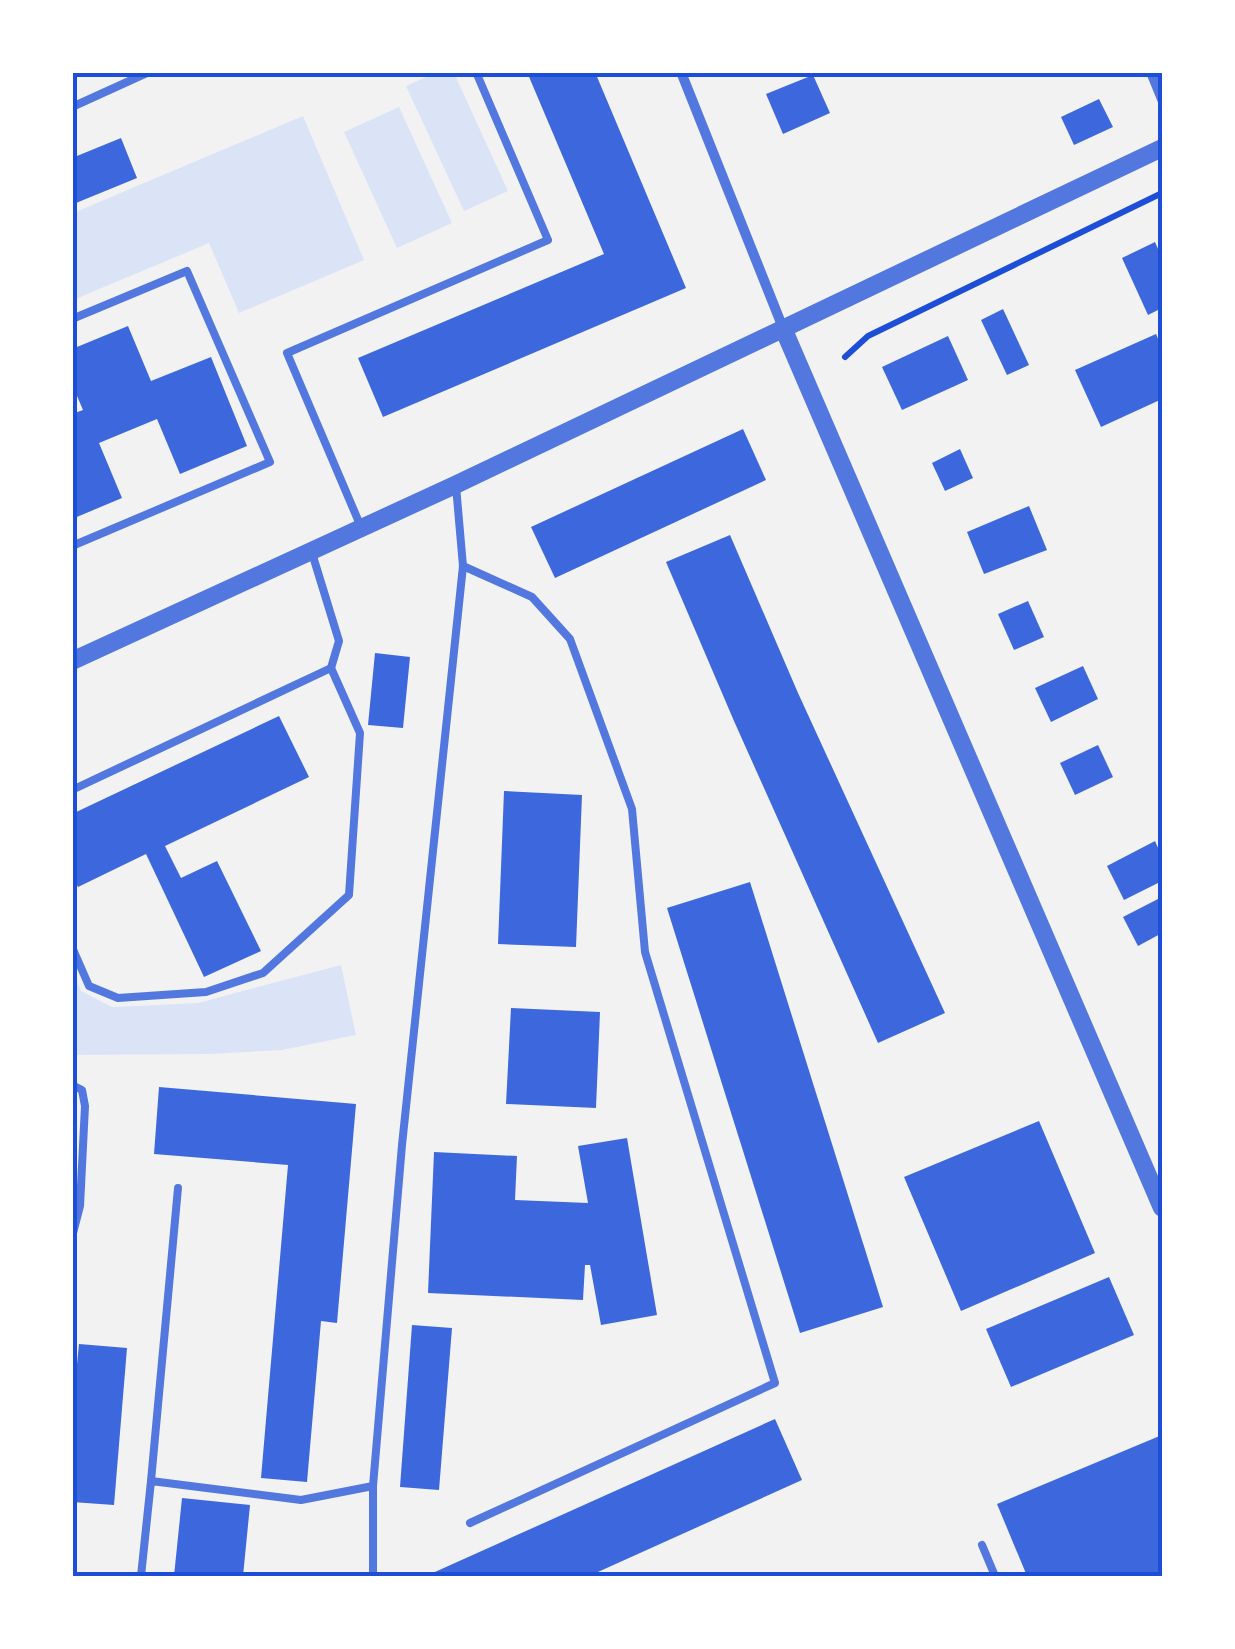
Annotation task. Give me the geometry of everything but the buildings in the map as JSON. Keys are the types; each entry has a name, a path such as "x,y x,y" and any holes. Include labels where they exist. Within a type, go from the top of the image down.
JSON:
{"street":[{"path":"681,72 783,328 1162,1208"},
{"path":"1152,72 1162,99"},
{"path":"72,661 456,485 1162,148"}],"lane":[{"path":"72,107 148,72"},
{"path":"361,527 287,353 548,240 476,72"},
{"path":"72,319 187,271 270,462 72,546"},
{"path":"373,1576 373,1486 402,1145 463,566 456,485"},
{"path":"72,948 89,986 118,998 206,992 263,973 349,895 360,733 331,668 340,642 312,550"},
{"path":"463,566 532,597 570,639 632,809 645,952 774,1383 470,1523"},
{"path":"72,790 331,668"},
{"path":"72,1085 82,1090 85,1106 80,1206 72,1237"},
{"path":"140,1576 178,1188"},
{"path":"151,1481 300,1500 373,1486"},
{"path":"982,1545 995,1576"}],"path":[{"path":"845,357 868,336 1162,193"}],"shaded area":[{"path":"435,73 454,73 508,191 464,211 406,86"},
{"path":"399,107 452,223 397,248 344,132"},
{"path":"303,116 364,260 239,313 209,243 73,300 73,213"},
{"path":"341,965 356,1035 282,1050 73,1055 73,971 81,991 112,1007 198,1003"}]}
